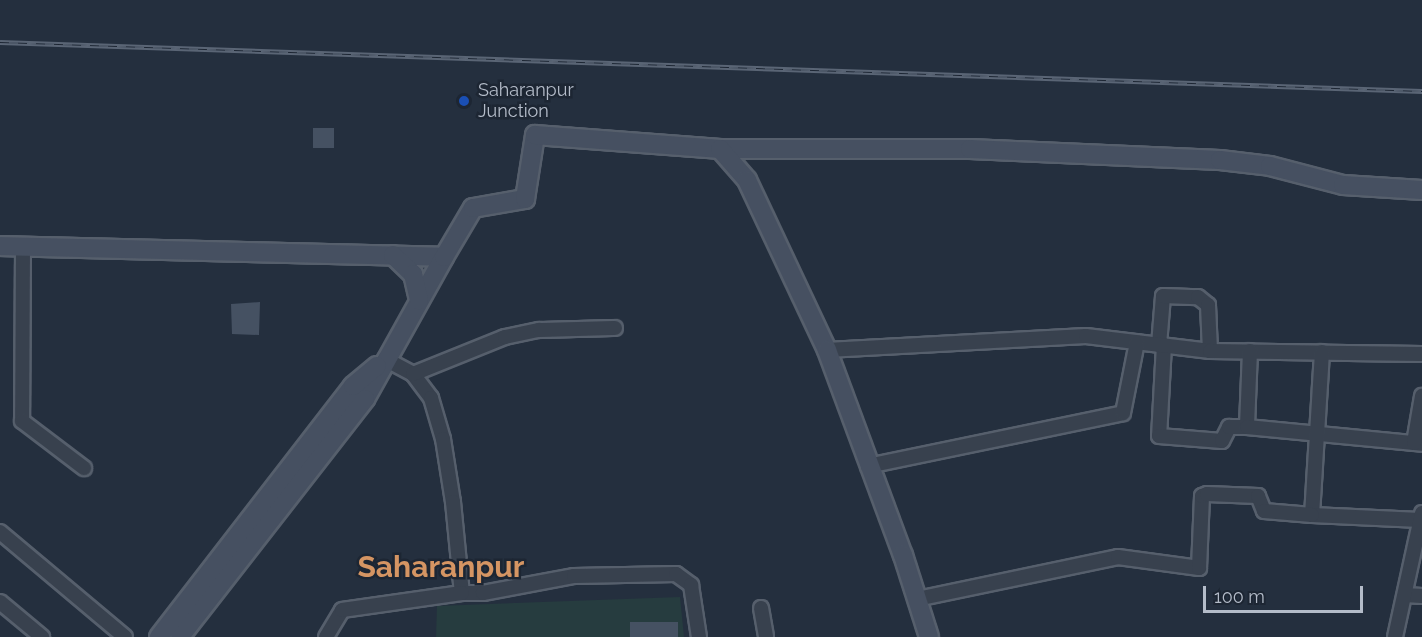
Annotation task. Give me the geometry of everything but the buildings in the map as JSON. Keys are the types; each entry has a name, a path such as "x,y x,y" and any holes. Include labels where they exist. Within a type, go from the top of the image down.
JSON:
{"street":[{"path":"180,637 365,399 385,359 473,207 525,199 535,135 720,149 970,149 1220,160 1270,166 1343,185 1422,190"},
{"path":"720,149 747,180 827,350 929,637"},
{"path":"0,246 444,256"},
{"path":"22,247 22,421 84,468"},
{"path":"393,255 413,274 419,300"},
{"path":"1210,351 1208,306 1198,297 1163,296 1159,436 1222,441 1229,427 1247,427 1318,432 1418,444 1422,396"},
{"path":"413,375 505,337 539,330 615,328"},
{"path":"827,350 1086,336 1210,351 1422,354"},
{"path":"868,466 1123,413 1137,342"},
{"path":"1247,427 1250,351"},
{"path":"1312,515 1322,352"},
{"path":"385,359 413,375 431,398 443,439 462,593"},
{"path":"159,637 354,387 385,359"},
{"path":"917,599 1118,557 1199,568 1203,496 1207,494 1258,496 1264,511 1312,515 1421,516 1419,539 1395,637"},
{"path":"0,532 125,637"},
{"path":"326,637 342,610 462,593 483,593 574,576 676,574 691,585 699,637"},
{"path":"1406,595 1422,596"},
{"path":"0,602 42,637"},
{"path":"761,609 766,637"}],"green space":[{"path":"680,597 684,637 436,637 437,606"}],"railway":[{"path":"0,42 1422,91"}],"place":[{"name":"Saharanpur Junction","path":"464,101"}],"district":[{"name":"Saharanpur","path":"441,567"}]}
